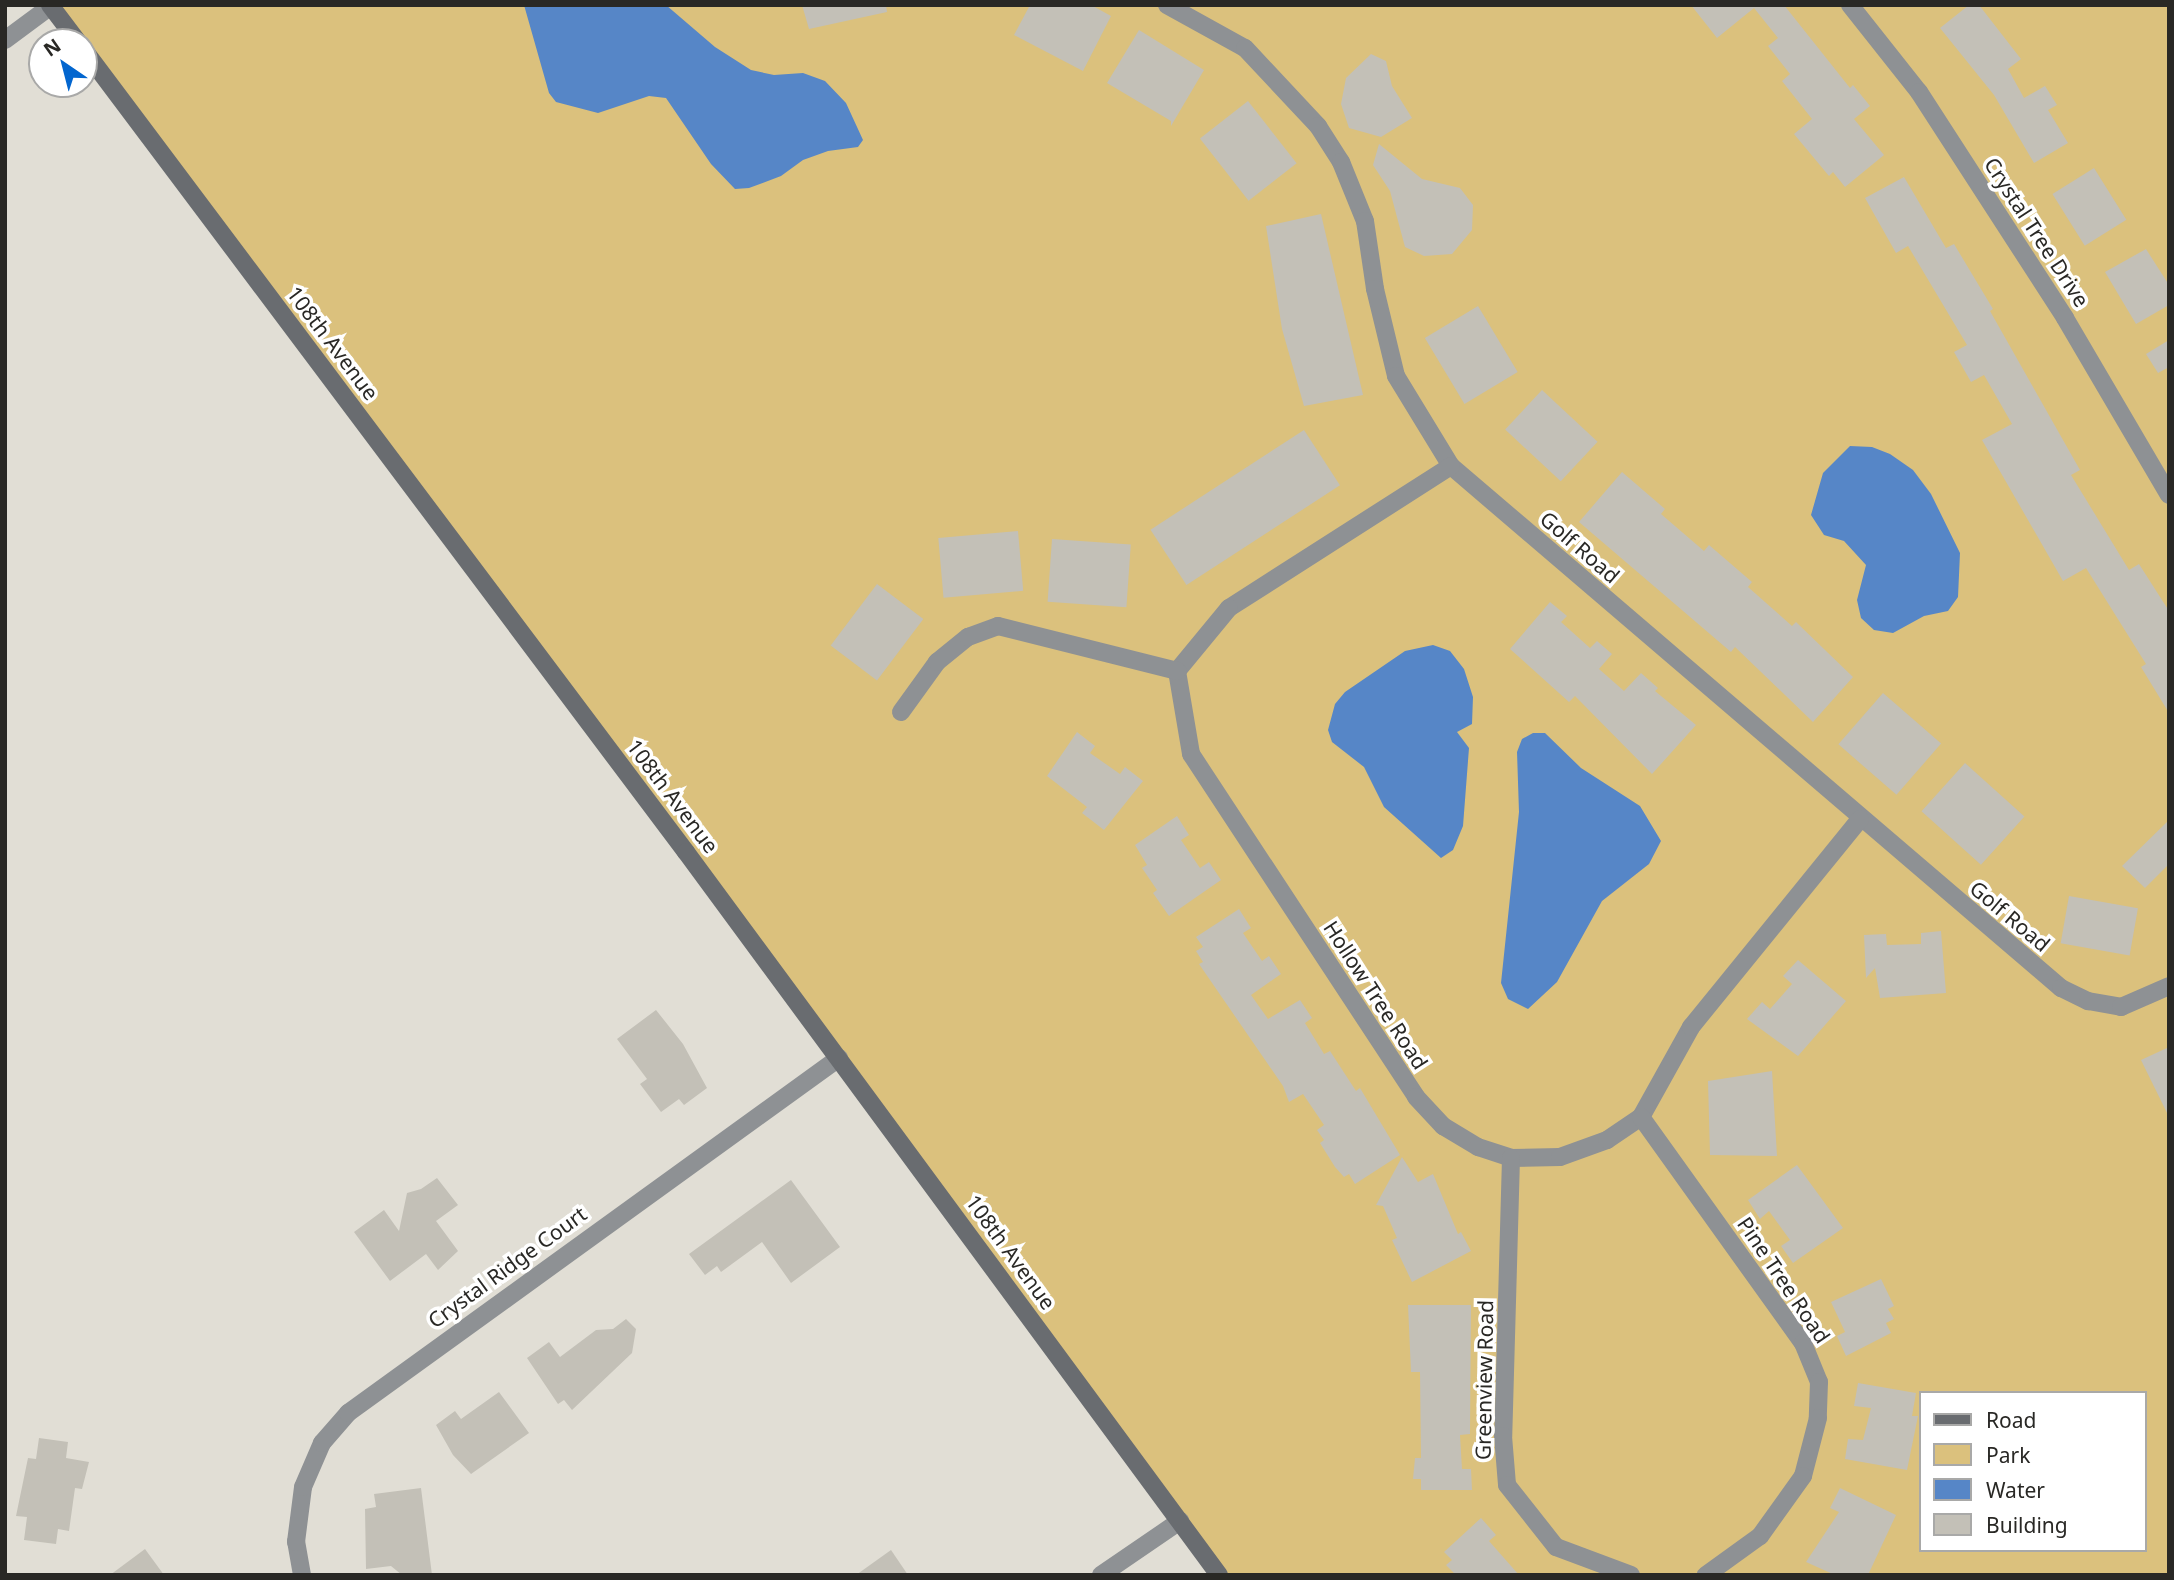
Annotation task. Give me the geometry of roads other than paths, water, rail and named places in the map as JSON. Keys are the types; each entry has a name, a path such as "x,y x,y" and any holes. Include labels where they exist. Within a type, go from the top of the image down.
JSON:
{"street":[{"name":"Golf Road","path":"1167,5 1245,48 1318,126 1341,162 1365,221 1375,289 1396,376 1451,466 1860,819 2061,988 2088,1001 2121,1007 2169,986"},
{"name":"Crystal Tree Drive","path":"1850,5 1919,92 2066,318 2169,495"},
{"path":"5,40 50,6 67,28"},
{"name":"108th Avenue","path":"98,69 839,1058 1219,1575"},
{"path":"901,712 937,662 968,638 998,626 1177,671 1229,608 1451,466"},
{"name":"Hollow Tree Road","path":"1177,671 1191,754 1416,1097 1443,1125 1478,1147 1511,1158 1560,1157 1607,1140 1641,1117 1692,1027 1860,819"},
{"name":"Crystal Ridge Court","path":"302,1575 296,1542 303,1487 317,1451 348,1413 839,1058"},
{"name":"Pine Tree Road","path":"1641,1117 1803,1343 1819,1382 1818,1418 1803,1476 1760,1536 1706,1575"},
{"name":"Greenview Road","path":"1511,1158 1503,1436 1507,1485 1556,1547 1631,1575"},
{"path":"1101,1575 1180,1521"}],"water":[{"path":"524,5 666,5 715,47 751,70 774,75 803,73 825,81 846,103 863,140 858,147 828,151 803,160 781,176 749,188 735,189 711,164 666,98 649,96 598,113 556,102 549,93"},
{"path":"1850,446 1872,447 1890,454 1913,470 1931,494 1960,553 1958,597 1948,611 1924,616 1893,633 1874,630 1861,618 1857,600 1866,565 1844,541 1824,535 1811,515 1823,473"},
{"path":"1433,645 1450,651 1464,669 1473,697 1472,724 1457,732 1469,748 1463,826 1453,850 1441,858 1384,807 1364,767 1332,742 1328,730 1335,704 1345,692 1405,651"},
{"path":"1533,733 1545,733 1581,768 1640,806 1661,841 1649,864 1602,901 1557,982 1528,1009 1508,999 1501,983 1519,812 1517,752 1522,739"}]}
